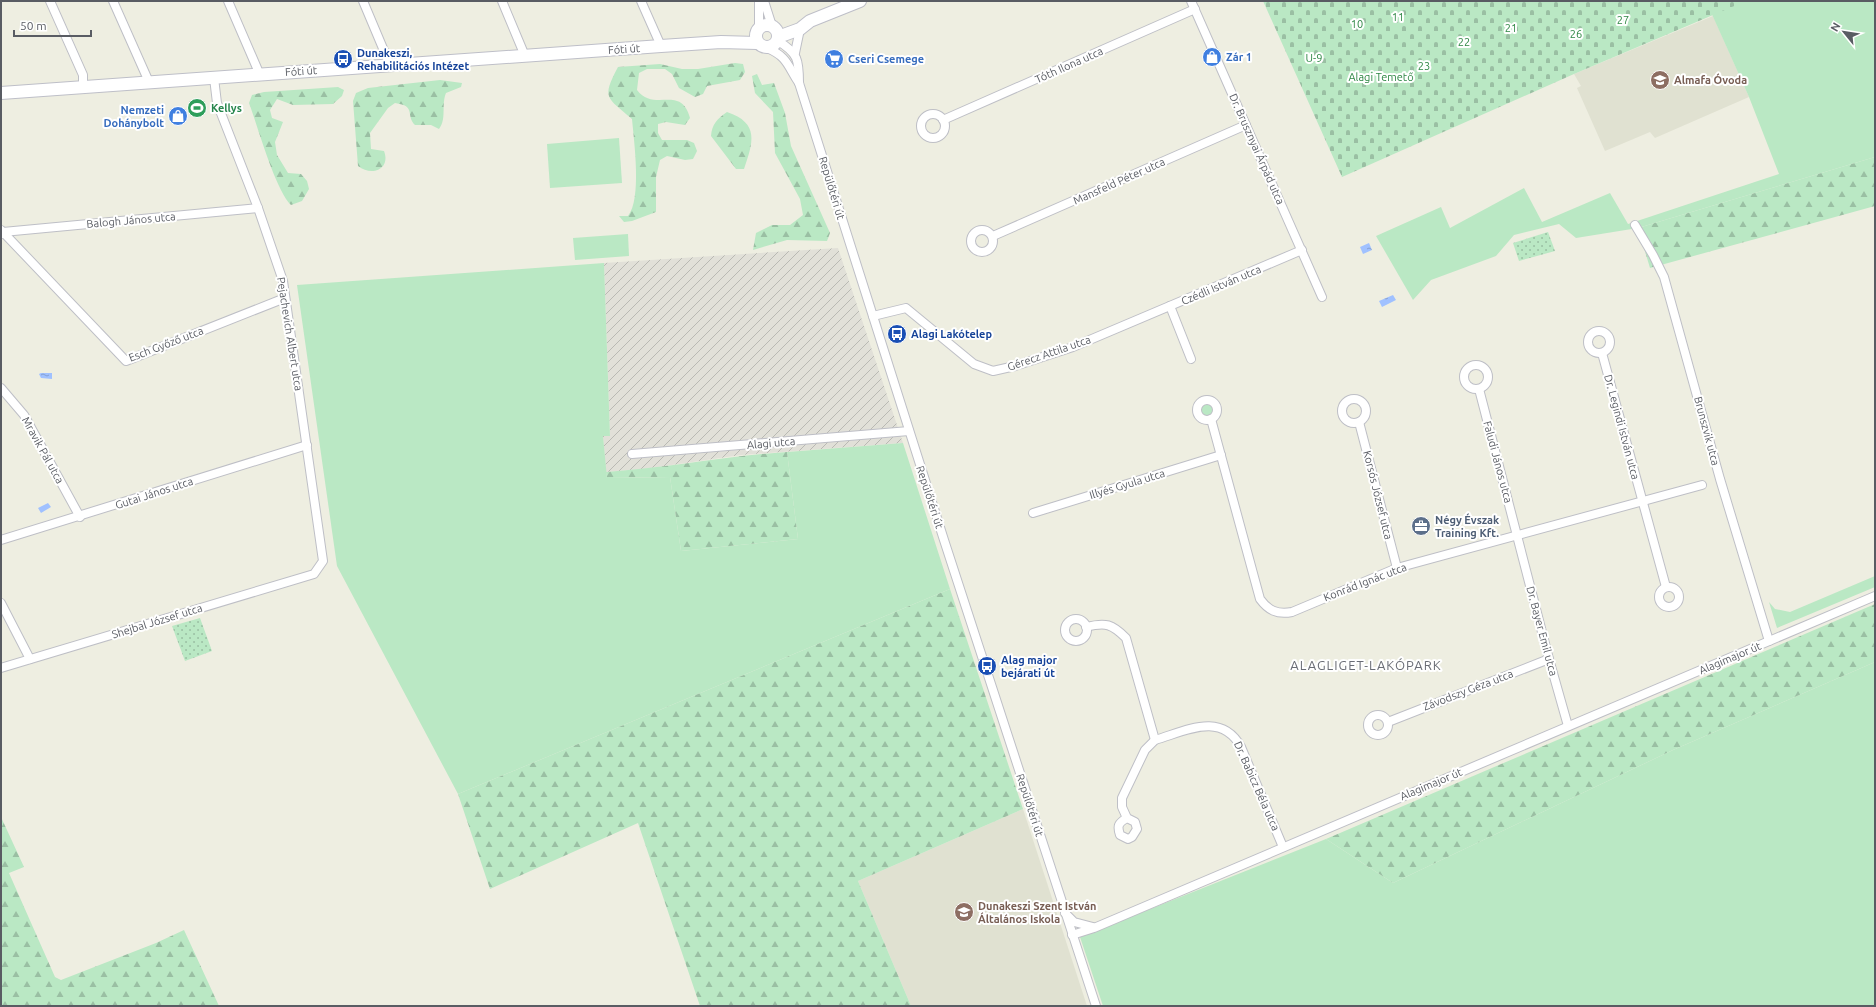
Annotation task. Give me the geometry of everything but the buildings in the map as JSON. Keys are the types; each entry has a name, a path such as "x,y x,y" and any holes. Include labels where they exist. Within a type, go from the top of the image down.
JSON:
{"main road":[{"name":"Fóti út","path":"760,37 763,25 776,33 805,25 860,1"},
{"name":"Fóti út","path":"1,93 721,42 760,37 771,47 776,33"}],"street":[{"path":"50,1 83,75 83,86"},
{"path":"112,1 149,82"},
{"path":"228,1 260,75"},
{"path":"363,1 390,65"},
{"path":"502,1 525,56"},
{"path":"641,1 661,46"},
{"path":"759,1 760,37"},
{"path":"764,1 776,33 795,53"},
{"name":"Tóth Ilona utca","path":"943,120 1193,5"},
{"name":"Dr. Brusznyai Árpád utca","path":"1193,5 1322,297"},
{"name":"Repülőtéri út","path":"805,25 795,53 799,65 799,83 909,431 1096,1006"},
{"name":"Repülőtéri út","path":"760,37 786,59 788,68 799,83"},
{"name":"Pejachevich Albert utca","path":"214,78 217,103 258,208 283,281 323,561 314,574"},
{"name":"Mansfeld Péter utca","path":"993,236 1246,125"},
{"name":"Balogh János utca","path":"2,232 258,208"},
{"name":"Brunszvik utca","path":"1635,225 1664,277 1720,479 1769,641"},
{"name":"Esch Győző utca","path":"2,232 126,361 285,298"},
{"name":"Czédli István utca","path":"1191,359 1170,306 1302,250"},
{"name":"Gérecz Attila utca","path":"873,316 906,308 974,364 993,371 1015,366 1074,347 1170,306"},
{"name":"Dr. Legindi István utca","path":"1602,353 1641,501 1666,586"},
{"name":"Mravik Pál utca","path":"1,388 24,415 80,516"},
{"name":"Faludi János utca","path":"1479,389 1517,536"},
{"name":"Konrád Ignác utca","path":"1210,419 1260,599 1265,606 1274,612 1283,614 1292,612 1397,568 1702,485"},
{"name":"Korsós József utca","path":"1359,422 1397,568"},
{"name":"Alagi utca","path":"632,454 909,431"},
{"name":"Gutai János utca","path":"1,540 306,445"},
{"name":"Illyés Gyula utca","path":"1033,513 1220,455"},
{"name":"Dr. Bayer Emil utca","path":"1517,536 1568,726"},
{"name":"Shejbal József utca","path":"1,668 314,574"},
{"name":"Alagimajor út","path":"1094,928 1875,596"},
{"path":"1,603 30,659"},
{"path":"1086,627 1102,624 1116,628 1126,638 1156,740 1145,750 1122,798 1122,807 1127,818"},
{"name":"Závodszy Géza utca","path":"1388,722 1549,659"},
{"name":"Dr. Babicz Béla utca","path":"1156,740 1209,726 1228,731 1235,737 1241,747 1283,847"},
{"path":"1064,911 1074,922 1094,928"},
{"path":"1072,935 1094,928"}],"shaded area":[{"name":"Almafa Óvoda","path":"1713,16 1749,97 1655,138 1650,132 1605,151 1577,88 1581,86 1574,74"},
{"path":"838,248 903,443 741,455 644,469 606,472 603,436 610,435 604,263"},
{"name":"Dunakeszi Szent István Általános Iskola","path":"1023,809 1087,1006 911,1006 858,881"}],"green space":[{"name":"Alagi Temető","path":"1263,1 1746,1 1574,74 1342,177"},
{"path":"1706,1 1875,1 1875,157 1638,228 1576,238 1559,224 1514,235 1496,256 1431,280 1413,300 1376,236 1441,207 1450,228 1524,188 1542,222 1610,193 1628,224 1779,174 1749,97"},
{"path":"735,63 743,64 745,72 740,80 707,86 703,94 695,97 679,88 672,74 665,69 647,69 639,73 637,90 644,96 651,99 674,100 680,103 686,108 690,118 685,125 666,122 658,124 658,133 662,140 687,140 694,143 697,151 693,159 685,160 667,156 660,160 656,177 656,212 632,221 624,222 619,216 628,216 632,208 635,197 636,170 632,119 612,101 608,92 618,67 660,64 682,69 698,69"},
{"path":"757,74 762,85 774,83 785,113 791,146 830,233 827,241 787,240 753,250 756,233 772,225 790,225 803,215 800,199 775,153 773,112 755,93 752,76"},
{"path":"440,80 462,83 461,87 446,93 443,121 439,129 431,125 415,125 412,121 410,111 406,106 395,103 388,108 370,133 371,149 384,151 385,162 383,167 374,171 369,171 358,166 353,101 356,93 368,88"},
{"path":"338,87 344,90 342,96 333,104 293,105 277,99 270,110 272,118 283,122 275,142 277,155 288,173 301,174 307,181 309,189 302,201 291,205 279,186 267,157 249,103 252,95 264,92"},
{"path":"727,112 745,122 749,128 751,135 750,151 744,169 736,169 711,136 716,122"},
{"path":"619,138 622,183 550,188 547,144"},
{"path":"1875,157 1875,206 1650,268 1638,228"},
{"path":"1548,232 1555,251 1519,261 1513,243"},
{"path":"628,234 629,256 575,260 573,238"},
{"path":"604,263 610,436 603,436 607,478 670,477 681,551 798,539 787,452 903,443 950,589 458,794 337,566 297,285"},
{"path":"1205,404 1209,404 1213,410 1209,416 1205,416 1201,412 1201,408"},
{"path":"787,452 798,539 681,551 670,477 607,478 606,472 651,468 742,456"},
{"path":"1875,576 1875,587 1777,628 1769,602 1775,609 1790,612"},
{"path":"950,589 1023,809 858,881 911,1006 700,1006 638,823 490,889 458,794"},
{"path":"1875,604 1875,662 1673,750 1393,883 1326,839"},
{"path":"200,618 212,651 185,661 172,626"},
{"path":"1875,662 1875,1006 1103,1006 1080,937 1326,839 1393,883 1673,750"},
{"path":"1,817 24,867 9,873 55,977 61,980 156,943 184,930 219,1006 1,1006"}],"water":[{"path":"1369,243 1372,250 1363,254 1360,247"},
{"path":"1393,295 1396,300 1382,307 1379,301"},
{"path":"52,373 52,379 41,378 39,374"},
{"path":"48,503 51,507 41,513 38,508"}],"place":[{"name":"Zár 1","path":"1212,57"},
{"name":"Dunakeszi, Rehabilitációs Intézet","path":"343,59"},
{"name":"Cseri Csemege","path":"834,59"},
{"name":"Almafa Óvoda","path":"1660,80"},
{"name":"Kellys","path":"197,108"},
{"name":"Nemzeti Dohánybolt","path":"178,116"},
{"name":"Alagi Lakótelep","path":"897,334"},
{"name":"Négy Évszak Training Kft.","path":"1421,526"},
{"name":"Alag major bejárati út","path":"987,666"},
{"name":"Dunakeszi Szent István Általános Iskola","path":"964,912"}],"district":[{"name":"ALAGLIGET-LAKÓPARK","path":"1366,665"}],"park label":[{"name":"11","path":"1398,17"},
{"name":"27","path":"1623,20"},
{"name":"10","path":"1357,24"},
{"name":"21","path":"1511,28"},
{"name":"26","path":"1576,34"},
{"name":"22","path":"1464,42"},
{"name":"U-9","path":"1314,58"},
{"name":"23","path":"1424,66"}]}
